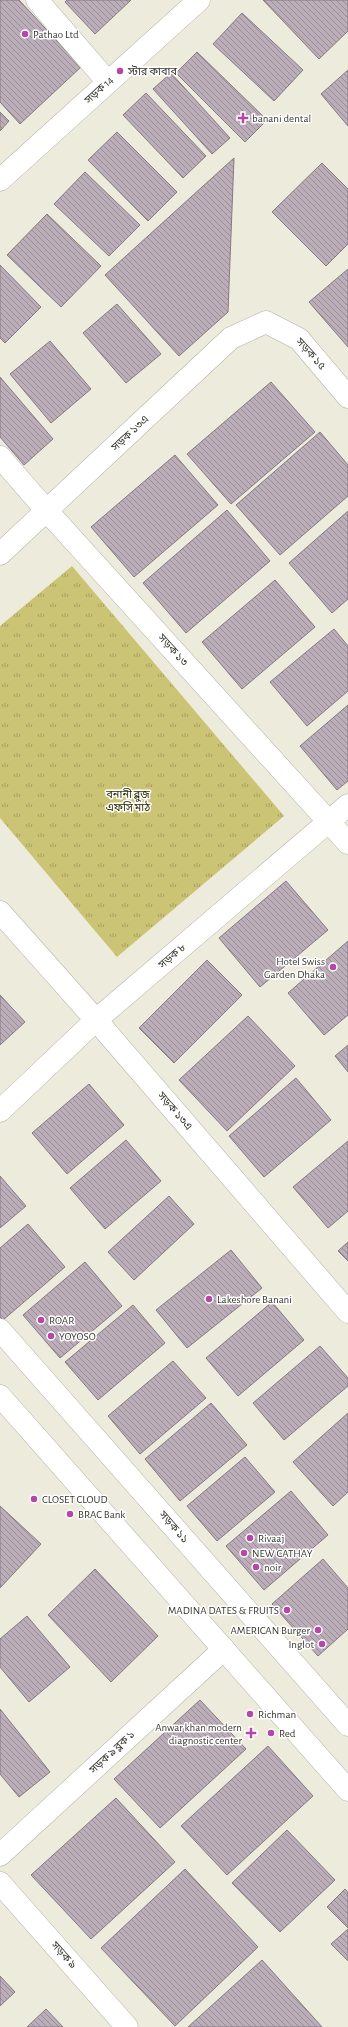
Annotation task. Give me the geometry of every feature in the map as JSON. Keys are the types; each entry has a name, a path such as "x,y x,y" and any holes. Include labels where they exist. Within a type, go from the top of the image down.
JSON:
{"street":[{"path":"37,0 108,82"},
{"name":"সড়ক 14","path":"0,180 199,0"},
{"name":"সড়ক ১৫","path":"266,322 299,339 348,397"},
{"name":"সড়ক ১৩এ","path":"0,554 231,338 266,322"},
{"name":"সড়ক ১৩","path":"0,456 47,511 348,844"},
{"name":"সড়ক ৮","path":"0,1111 96,1020 329,822 348,804"},
{"name":"সড়ক ১৩এ","path":"0,912 96,1020 348,1312"},
{"name":"সড়ক ১১","path":"0,1330 348,1725"},
{"path":"0,1396 348,1790"},
{"name":"সড়ক ৯ ব্লক ১","path":"0,1855 224,1649"},
{"name":"সড়ক ৯","path":"0,1883 128,2027"}],"green space":[{"name":"বনানী ব্লুজ এফসি মাঠ","path":"72,566 284,816 117,957 0,818 0,626"}],"building":[{"name":"Pathao Ltd","path":"0,0 19,0 81,67 20,124 0,102"},
{"path":"67,0 131,0 95,34 65,2"},
{"path":"263,0 348,0 348,31 319,59"},
{"path":"242,13 303,70 274,101 213,44"},
{"path":"197,52 267,120 245,142 176,73"},
{"path":"348,70 348,126 321,94"},
{"path":"171,73 230,138 212,154 153,89"},
{"path":"146,93 206,156 183,178 123,115"},
{"path":"0,112 9,121 0,131"},
{"path":"117,132 177,192 148,221 88,160"},
{"path":"234,158 228,312 179,356 105,275"},
{"path":"322,163 348,189 348,244 326,266 272,212"},
{"path":"85,172 140,225 109,256 54,204"},
{"path":"47,214 101,266 61,307 7,255"},
{"path":"0,265 41,307 5,343 0,338"},
{"path":"348,269 348,347 309,302"},
{"path":"117,304 161,354 126,383 83,333"},
{"path":"50,341 91,389 51,423 10,374"},
{"path":"0,377 53,439 24,465 0,437"},
{"path":"271,382 315,432 231,504 187,454"},
{"path":"320,432 348,465 348,496 280,555 236,505"},
{"path":"175,455 218,505 134,577 91,527"},
{"path":"227,510 270,561 186,633 143,583"},
{"path":"348,511 348,599 332,613 289,563"},
{"path":"275,580 315,627 242,689 202,642"},
{"path":"334,629 348,646 348,691 307,726 270,682"},
{"path":"348,705 348,781 337,790 300,746"},
{"path":"286,881 328,930 260,987 219,938"},
{"name":"Hotel Swiss Garden Dhaka","path":"348,941 348,1015 324,1035 288,993"},
{"path":"207,960 242,995 174,1063 139,1028"},
{"path":"0,995 25,1022 0,1045"},
{"path":"248,1016 295,1066 227,1131 179,1080"},
{"path":"348,1045 348,1072 335,1056"},
{"path":"296,1078 331,1120 264,1177 229,1136"},
{"path":"89,1084 124,1125 67,1174 32,1133"},
{"path":"126,1140 161,1181 105,1229 70,1188"},
{"path":"348,1141 348,1211 328,1228 293,1187"},
{"path":"0,1176 26,1206 0,1228"},
{"path":"169,1196 194,1224 134,1280 108,1252"},
{"path":"28,1224 65,1267 3,1320 0,1317 0,1248"},
{"path":"348,1242 348,1261 338,1251"},
{"name":"Lakeshore Banani","path":"231,1250 262,1288 187,1348 156,1310"},
{"path":"85,1262 122,1306 60,1358 23,1315"},
{"path":"272,1302 304,1340 238,1396 206,1358"},
{"path":"133,1305 165,1343 98,1400 65,1362"},
{"path":"320,1346 348,1378 348,1386 284,1440 253,1403"},
{"path":"173,1361 206,1398 140,1454 108,1416"},
{"path":"211,1403 247,1445 180,1501 145,1459"},
{"path":"348,1413 348,1492 333,1506 293,1462"},
{"path":"245,1457 275,1492 217,1541 187,1506"},
{"path":"291,1491 328,1535 264,1590 226,1546"},
{"path":"0,1506 41,1544 0,1588"},
{"path":"323,1559 348,1588 348,1629 318,1656 272,1604"},
{"path":"95,1569 158,1636 111,1682 48,1615"},
{"path":"27,1616 70,1667 29,1702 0,1667 0,1639"},
{"path":"200,1700 246,1749 160,1828 114,1779"},
{"path":"0,1709 50,1772 19,1797 0,1774"},
{"path":"268,1746 313,1796 227,1875 181,1826"},
{"path":"116,1798 175,1862 91,1939 31,1875"},
{"path":"287,1830 335,1880 280,1932 232,1883"},
{"path":"185,1869 258,1947 175,2026 101,1948"},
{"path":"345,1889 348,1892 348,1928 327,1907"},
{"path":"348,1929 348,1961 331,1944"},
{"path":"262,1960 322,2027 188,2027"},
{"path":"0,1976 15,1992 0,2006"},
{"path":"46,2009 63,2027 27,2027"}],"place":[{"name":"Pathao Ltd","path":"25,34"},
{"name":"স্টার কাবাব","path":"120,71"},
{"name":"banani dental","path":"243,118"},
{"name":"Hotel Swiss Garden Dhaka","path":"333,967"},
{"name":"Lakeshore Banani","path":"209,1299"},
{"name":"ROAR","path":"41,1320"},
{"name":"YOYOSO","path":"51,1336"},
{"name":"CLOSET CLOUD","path":"34,1499"},
{"name":"BRAC Bank","path":"70,1514"},
{"name":"Rivaaj","path":"250,1538"},
{"name":"NEW CATHAY","path":"244,1553"},
{"name":"noir","path":"256,1567"},
{"name":"MADINA DATES & FRUITS","path":"287,1610"},
{"name":"AMERICAN Burger","path":"318,1630"},
{"name":"Inglot","path":"322,1644"},
{"name":"Richman","path":"250,1714"},
{"name":"Anwar khan modern diagnostic center","path":"251,1733"},
{"name":"Red","path":"271,1733"}]}
